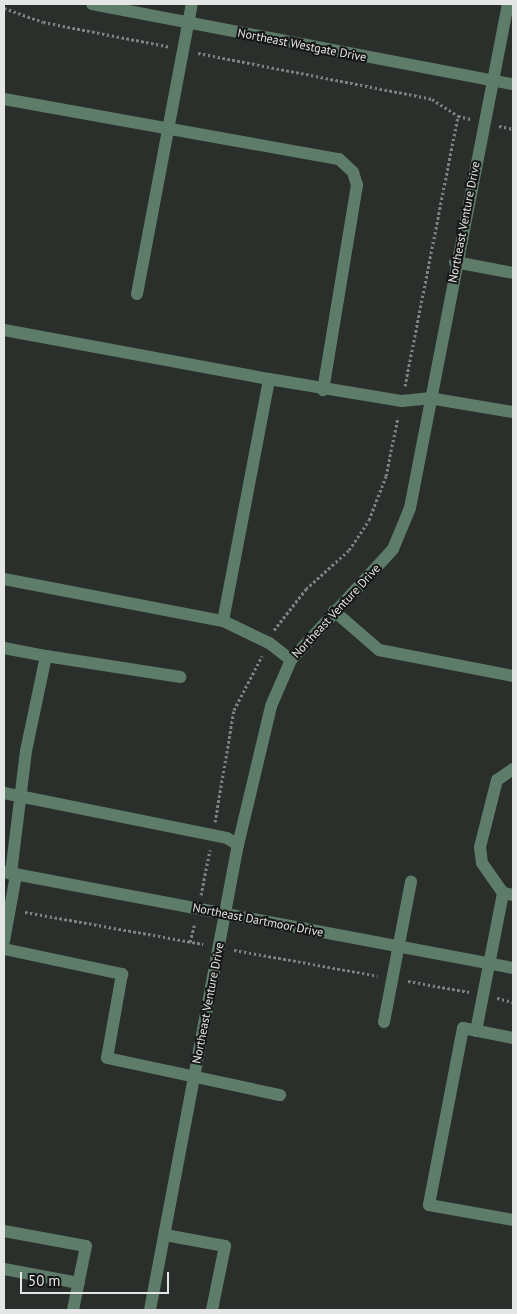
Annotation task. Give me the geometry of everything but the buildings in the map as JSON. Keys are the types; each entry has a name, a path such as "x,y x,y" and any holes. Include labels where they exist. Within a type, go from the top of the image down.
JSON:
{"street":[{"name":"Northeast Westgate Drive","path":"92,4 513,84"},
{"path":"137,294 192,4"},
{"name":"Northeast Venture Drive","path":"150,1310 238,845 271,706 291,660 393,549 410,508 455,262 508,4"},
{"path":"4,99 339,159 353,172 357,185 323,390"},
{"path":"455,262 513,273"},
{"path":"4,330 323,390 402,401 429,398 513,412"},
{"path":"223,621 269,379"},
{"path":"4,579 223,621 269,643 291,660"},
{"path":"334,612 379,650 513,676"},
{"path":"4,648 180,678"},
{"path":"4,941 10,909 10,874 20,796 46,656"},
{"path":"476,1030 489,964 508,894 482,863 480,848 496,780 513,769"},
{"path":"4,793 213,836 238,845"},
{"name":"Northeast Dartmoor Drive","path":"10,874 513,968"},
{"path":"384,1022 411,882"},
{"path":"4,949 122,974 107,1058 280,1094"},
{"path":"513,1038 463,1028 430,1204 513,1220"},
{"path":"4,1231 86,1246 73,1310"},
{"path":"165,1235 225,1246 212,1310"},
{"path":"4,1269 79,1283"}],"path":[{"path":"4,8 43,22 432,99 458,116 513,129"},
{"path":"190,942 213,836 234,710 269,643 306,589 349,550 369,520 386,476 458,116"},
{"path":"10,909 393,978 513,1002"}]}
